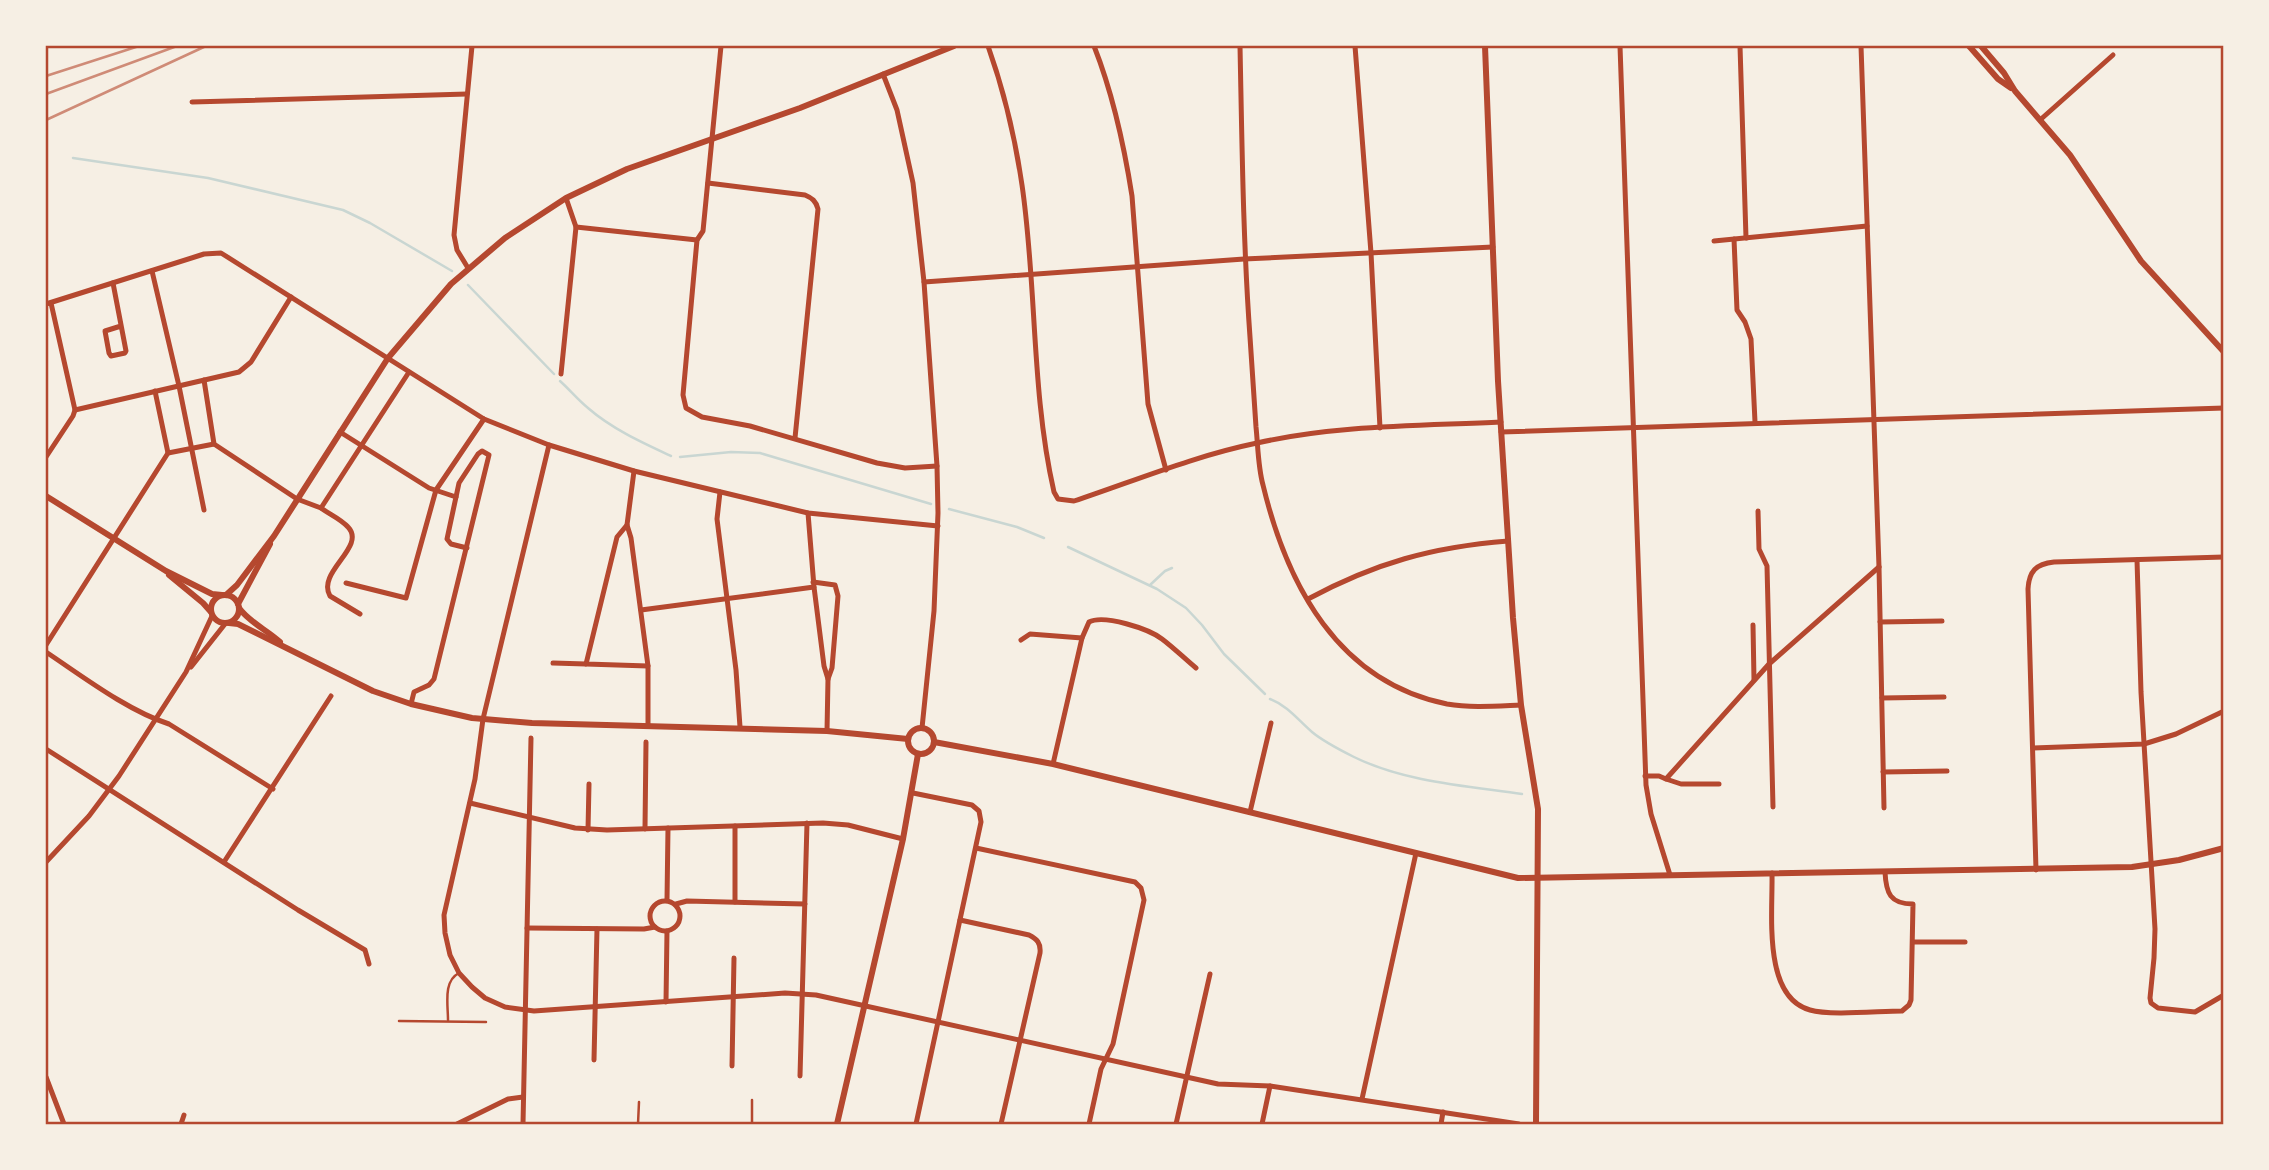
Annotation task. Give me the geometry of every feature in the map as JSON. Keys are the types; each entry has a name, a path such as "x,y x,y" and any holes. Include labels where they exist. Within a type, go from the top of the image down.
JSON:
{"street":[{"path":"468,268 457,250 454,235 472,46"},
{"path":"721,46 703,231 697,240 683,395 686,408 702,417 750,426 892,467 937,466"},
{"path":"46,862 109,790 186,672 227,623 236,619 239,606 274,536 387,358 431,305 468,268 519,228 566,198 627,169 800,108 954,46"},
{"path":"988,46 1003,91 1017,155 1025,206 1042,431 1054,492 1061,500 1074,501 1257,442 1330,431 1501,422"},
{"path":"1094,46 1121,136 1132,196 1149,404 1166,470"},
{"path":"1240,46 1244,259 1257,442 1263,486 1289,559 1308,599 1340,646 1387,682 1418,696 1450,704 1521,705"},
{"path":"1354,46 1371,253 1380,428"},
{"path":"1485,46 1508,541 1521,705 1537,801 1536,1125"},
{"path":"1620,46 1645,776 1651,814 1670,875"},
{"path":"1740,46 1746,238"},
{"path":"1861,46 1879,567 1884,808"},
{"path":"1969,46 1998,79 2015,91"},
{"path":"1981,46 2015,91 2070,155 2141,261 2224,352"},
{"path":"2040,120 2113,55"},
{"path":"883,74 897,110 908,158 924,282 937,466 938,526 934,611 922,728"},
{"path":"192,102 467,94"},
{"path":"708,183 805,195 814,200 818,209 795,438"},
{"path":"561,374 576,227 566,198"},
{"path":"1714,241 1867,226"},
{"path":"576,227 697,240"},
{"path":"1734,239 1737,310 1751,339 1755,422"},
{"path":"924,282 1244,259 1493,247"},
{"path":"46,457 75,410 48,304 204,254 221,253 484,419 549,445 634,471 808,513 938,526"},
{"path":"152,271 204,510"},
{"path":"113,283 126,352 111,356 105,331 121,326"},
{"path":"75,410 232,374 251,362 291,297"},
{"path":"321,508 409,372"},
{"path":"204,380 214,444"},
{"path":"46,645 168,453 155,391"},
{"path":"1501,432 2224,408"},
{"path":"346,583 405,598 436,490 484,419"},
{"path":"340,432 429,488 456,497"},
{"path":"168,453 214,444 297,499 321,508 348,527 352,533 352,542 328,579 327,591 330,596 360,614"},
{"path":"549,445 483,719 477,770 444,915 448,946 459,972 471,987 485,998 512,1009 526,1011 803,993 1218,1084 1270,1086 1518,1125"},
{"path":"411,704 414,692 429,685 434,679 467,548 489,457 485,452 478,454 459,484 446,537 451,544 467,548"},
{"path":"634,471 627,525 648,666 648,725"},
{"path":"720,492 717,519 736,670 740,727"},
{"path":"46,496 166,571 212,594 234,598 245,615 285,647"},
{"path":"1758,511 1759,550 1767,566 1773,807"},
{"path":"808,513 813,584 828,679 827,730"},
{"path":"586,664 617,537 627,525"},
{"path":"186,672 212,614 213,601 237,584 274,536"},
{"path":"1308,599 1364,571 1419,554 1446,547 1508,541"},
{"path":"2036,870 2028,589 2030,574 2037,566 2054,562 2224,557"},
{"path":"2137,560 2155,939 2150,998 2151,1003 2158,1008 2195,1013 2224,995"},
{"path":"1666,779 1769,664 1879,567"},
{"path":"166,571 203,603 218,622 238,624 360,686 411,704 483,719 532,723 827,730 908,739"},
{"path":"641,610 813,584 835,584 838,591 832,668 828,679"},
{"path":"1053,764 1082,638 1086,625 1092,620 1103,619 1150,632 1196,668"},
{"path":"1880,622 1942,621"},
{"path":"1753,625 1754,680"},
{"path":"1021,640 1030,634 1082,638"},
{"path":"46,652 105,691 155,720 169,724 273,789"},
{"path":"553,663 648,666"},
{"path":"224,862 331,696"},
{"path":"1882,698 1944,697"},
{"path":"2033,748 2144,744 2176,734 2224,711"},
{"path":"1250,812 1271,723"},
{"path":"922,728 931,733 934,742 928,752 918,754 909,748 908,739 912,731 922,728"},
{"path":"523,1125 531,738"},
{"path":"645,829 646,742"},
{"path":"934,742 1053,764 1518,878 2132,867 2179,860 2224,848"},
{"path":"46,749 365,950 369,964"},
{"path":"837,1125 903,839 918,754"},
{"path":"1883,772 1947,771"},
{"path":"1645,776 1659,776 1681,784 1719,784"},
{"path":"588,830 589,784"},
{"path":"913,793 971,805 980,813 981,822 916,1125"},
{"path":"470,803 588,830 807,823 848,825 903,839"},
{"path":"800,1076 807,823"},
{"path":"735,826 735,902"},
{"path":"667,900 668,828"},
{"path":"976,848 1135,882 1141,888 1144,900 1112,1044 1101,1069 1089,1125"},
{"path":"1362,1099 1416,853"},
{"path":"1773,873 1775,969 1788,996 1811,1011 1828,1012 1902,1010 1909,1005 1913,904 1895,901 1886,883 1885,872"},
{"path":"527,928 655,927 667,931 680,922 681,912 676,904 667,900 657,902 651,909 650,919 655,927"},
{"path":"676,904 687,901 805,904"},
{"path":"960,920 1029,935 1038,941 1040,953 1002,1125"},
{"path":"594,1060 597,929"},
{"path":"666,1002 667,931"},
{"path":"1913,942 1965,942"},
{"path":"732,1066 734,958"},
{"path":"1176,1125 1210,974"},
{"path":"46,1077 64,1125"},
{"path":"1262,1125 1270,1086"},
{"path":"457,1125 508,1099 523,1097"},
{"path":"1441,1125 1443,1112"},
{"path":"181,1125 184,1115"}],"lane":[{"path":"448,1022 449,983 459,972"},
{"path":"399,1021 486,1022"},
{"path":"752,1100 752,1125"},
{"path":"638,1125 639,1102"}],"waterway":[{"path":"73,158 208,178 343,210 452,271"},
{"path":"468,285 554,374"},
{"path":"560,381 607,423 671,456"},
{"path":"680,457 731,452 760,453 931,504"},
{"path":"949,509 1017,527 1044,538"},
{"path":"1068,547 1157,589 1186,608 1224,654 1265,694"},
{"path":"1150,585 1172,568"},
{"path":"1270,699 1288,709 1322,739 1374,765 1415,778 1522,794"}],"railway":[{"path":"46,76 139,46"},
{"path":"46,94 177,46"},
{"path":"46,120 206,46"}]}
